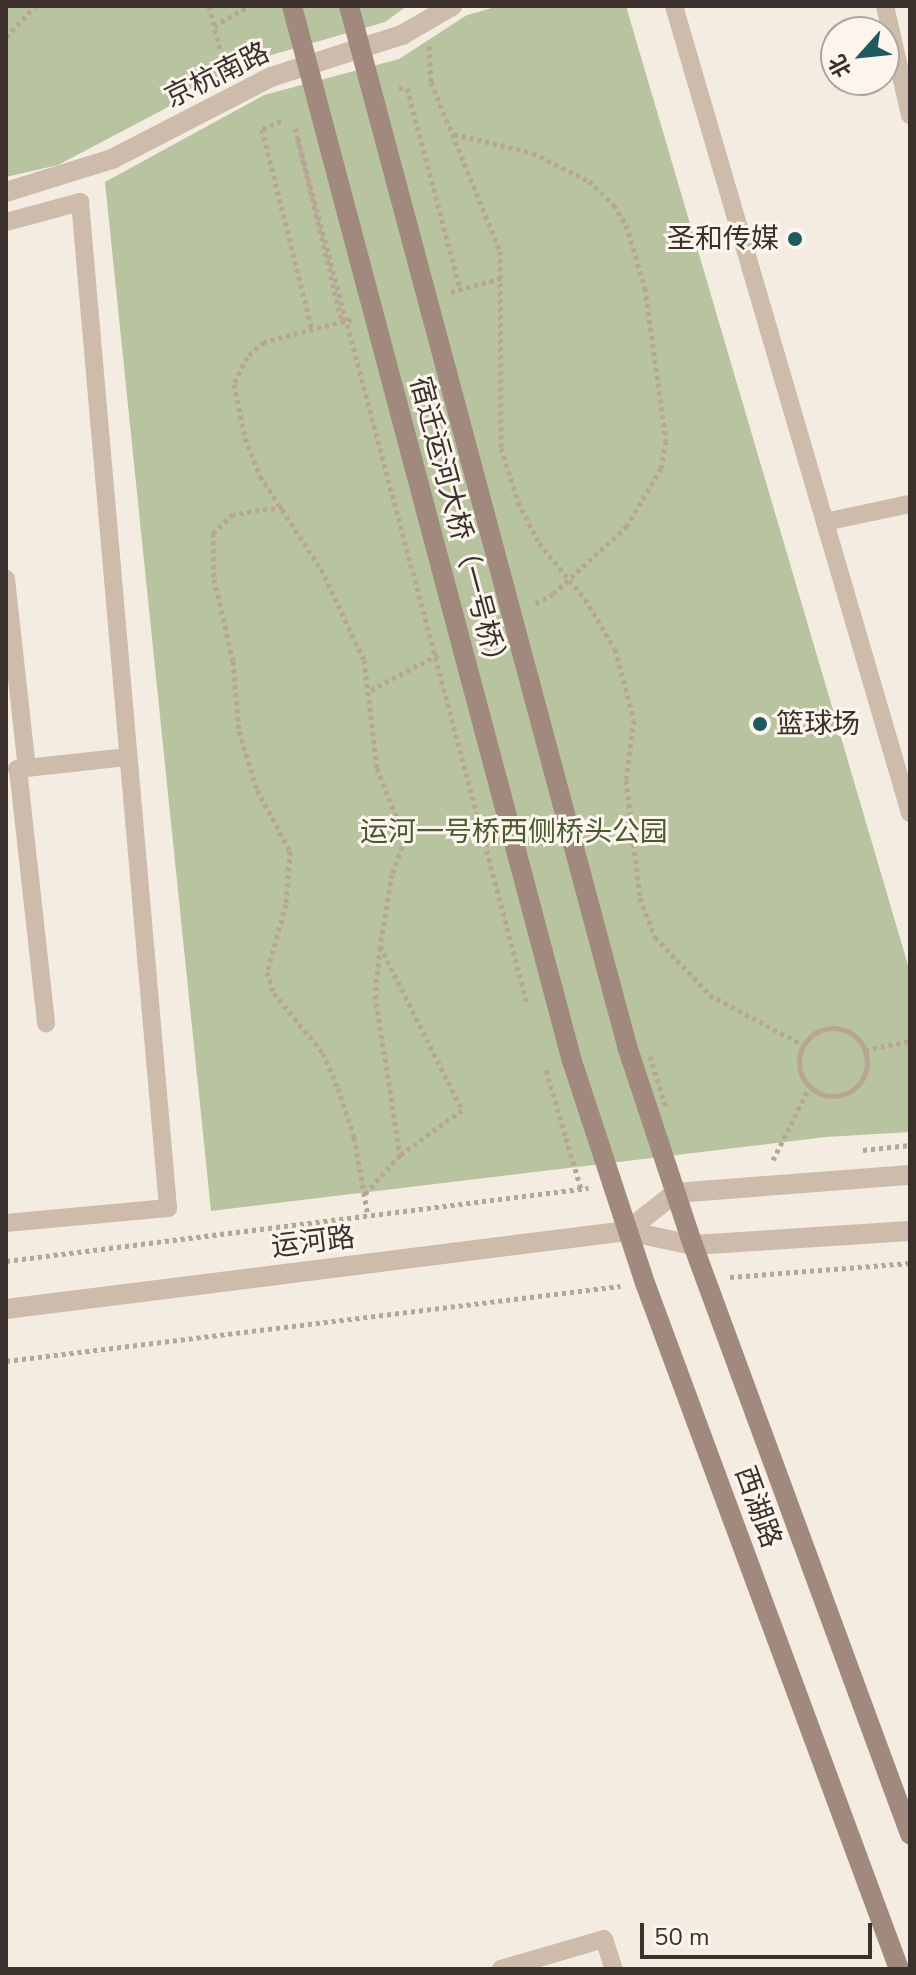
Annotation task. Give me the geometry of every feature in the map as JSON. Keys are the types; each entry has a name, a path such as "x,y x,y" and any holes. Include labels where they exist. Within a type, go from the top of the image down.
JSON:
{"main road":[{"name":"宿迁运河大桥（一号桥）","path":"292,6 572,1061"},
{"name":"宿迁运河大桥（一号桥）","path":"349,6 627,1046"},
{"name":"西湖路","path":"627,1046 693,1245 910,1834"},
{"name":"西湖路","path":"572,1061 645,1283 899,1969"}],"street":[{"name":"京杭南路","path":"6,192 112,159 271,77 402,35 452,6"},
{"path":"627,1231 675,1193 910,1175"},
{"name":"运河路","path":"6,1309 627,1231 693,1245 910,1231"}],"lane":[{"path":"674,6 910,813"},
{"path":"885,6 910,115"},
{"path":"6,222 80,202 168,1208 6,1223"},
{"path":"825,522 910,504"},
{"path":"6,579 17,769 46,1023"},
{"path":"17,769 128,757"},
{"path":"501,1969 604,1939 614,1969"}],"path":[{"path":"6,37 35,6"},
{"path":"209,6 233,97"},
{"path":"214,26 249,6"},
{"path":"427,21 431,82 486,206 500,251 501,448 518,502 539,543 569,580 615,649 634,720 626,780 640,898 655,937 710,995 803,1045"},
{"path":"399,88 407,88 460,289"},
{"path":"291,113 528,1007"},
{"path":"293,120 342,322"},
{"path":"281,121 262,129 312,330"},
{"path":"454,134 533,153 589,181 614,205 638,252 666,441 661,468 627,526 569,580 527,608"},
{"path":"445,293 501,278"},
{"path":"357,318 264,342 247,357 234,384 245,438 260,476 284,507 342,611 364,660 371,690 377,768 405,839 389,887 375,995 400,1155"},
{"path":"284,507 233,514 213,533 214,579 233,661 239,731 257,790 290,851 286,904 267,972 274,993 323,1053 354,1137 368,1216"},
{"path":"371,690 449,649"},
{"path":"364,1195 400,1155 462,1110 380,946"},
{"path":"841,1028 865,1050 866,1072 853,1091 831,1097 809,1088 799,1068 803,1045 819,1030 841,1028"},
{"path":"865,1050 910,1041"},
{"path":"545,1066 581,1189"},
{"path":"773,1160 809,1088"},
{"path":"849,1152 910,1145"},
{"path":"761,1161 788,1158"},
{"path":"6,1261 611,1185"},
{"path":"706,1279 910,1263"},
{"path":"6,1361 645,1283"}],"green space":[{"path":"6,6 407,6 385,22 261,58 58,165 6,177"},
{"name":"运河一号桥西侧桥头公园","path":"499,6 626,6 910,972 910,1132 826,1137 211,1211 105,182 264,95 399,59 467,15"}],"place":[{"name":"圣和传媒","path":"795,239"},
{"name":"篮球场","path":"760,724"}]}
